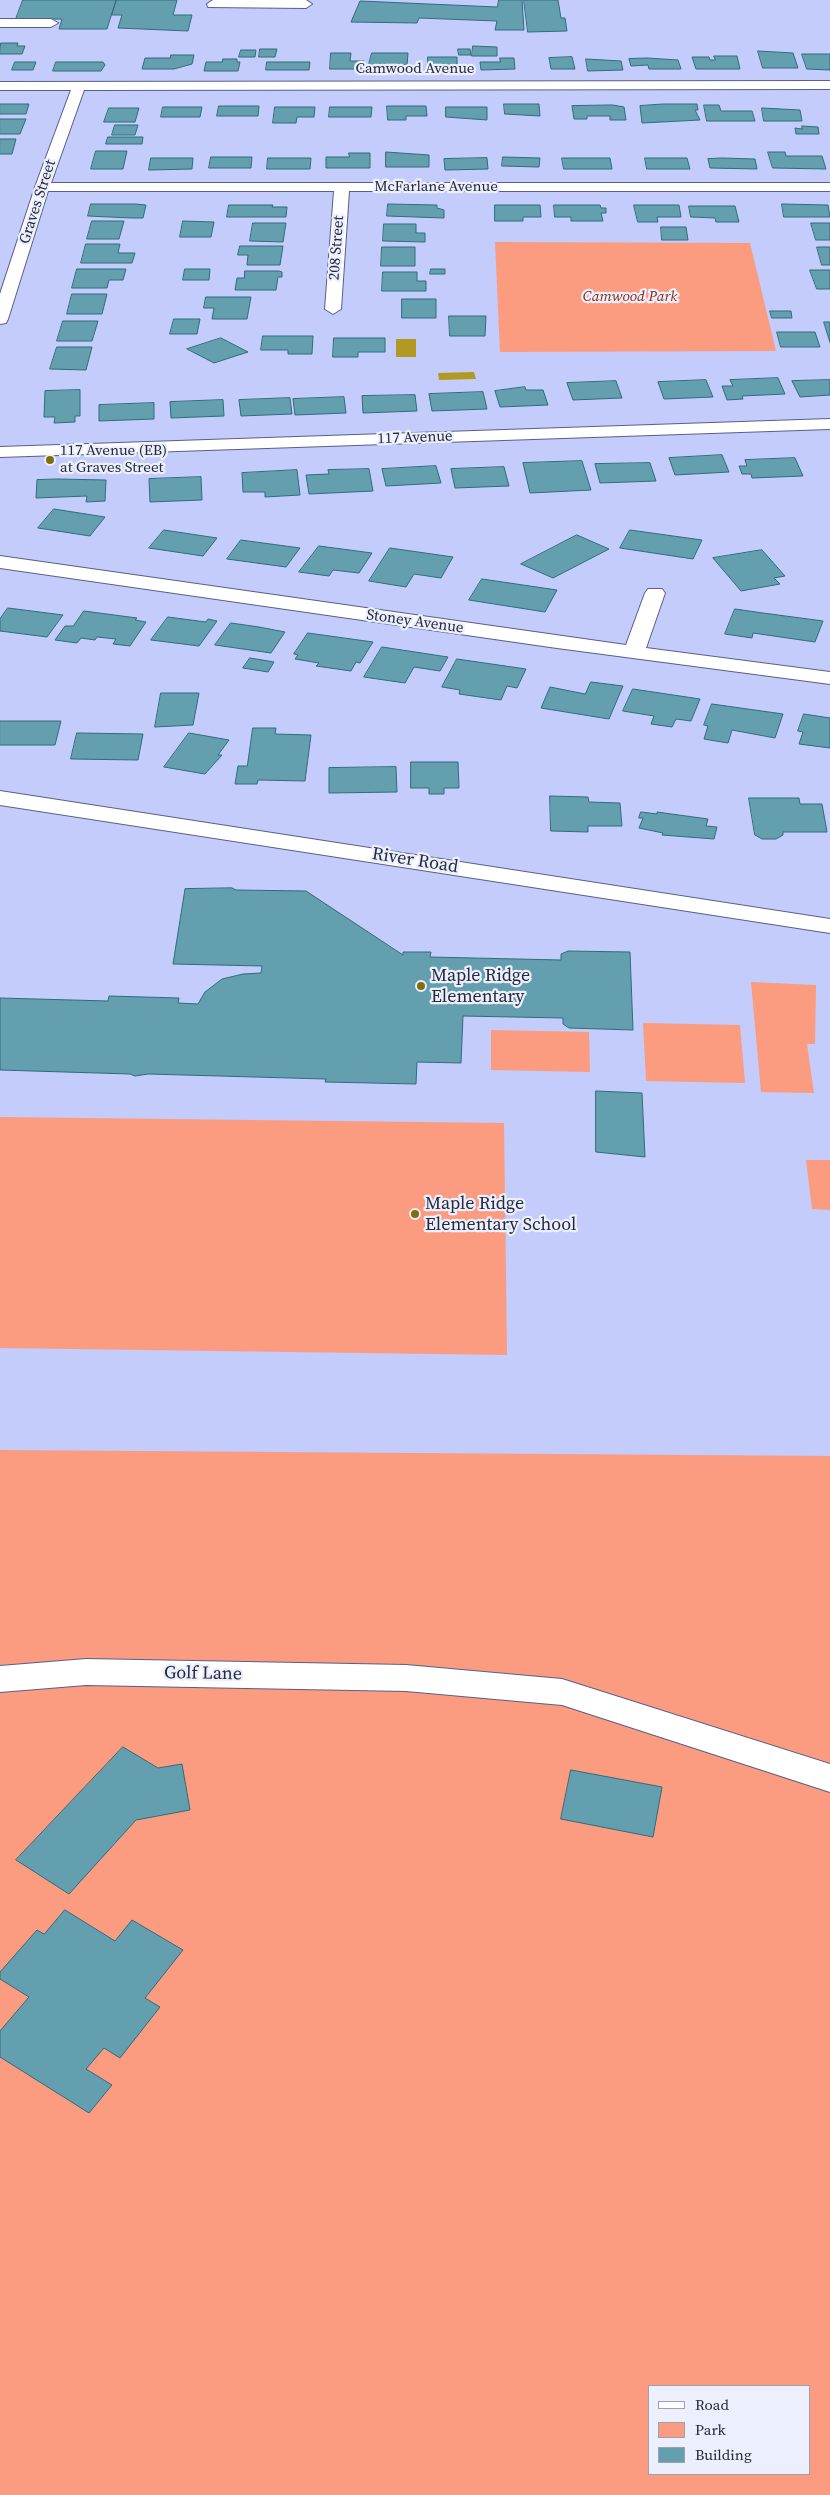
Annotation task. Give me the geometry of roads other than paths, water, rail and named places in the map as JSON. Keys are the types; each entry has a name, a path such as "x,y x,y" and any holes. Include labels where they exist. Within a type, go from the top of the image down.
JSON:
{"street":[{"path":"213,4 306,4"},
{"path":"0,23 51,23"},
{"name":"Camwood Avenue","path":"0,86 830,85"},
{"name":"Graves Street","path":"0,319 42,187 79,86"},
{"name":"McFarlane Avenue","path":"42,187 830,187"},
{"name":"208 Street","path":"332,309 342,187"},
{"name":"117 Avenue","path":"0,452 830,424"},
{"name":"Stoney Avenue","path":"0,562 830,678"},
{"path":"634,652 655,593"},
{"name":"River Road","path":"0,798 830,926"},
{"name":"Golf Lane","path":"0,1679 86,1672 406,1678 562,1692 830,1778"}],"place":[{"name":"117 Avenue (EB) at Graves Street","path":"50,460"},
{"name":"Maple Ridge Elementary","path":"421,986"},
{"name":"Maple Ridge Elementary School","path":"415,1214"}],"park label":[{"name":"Camwood Park","path":"630,297"}]}
